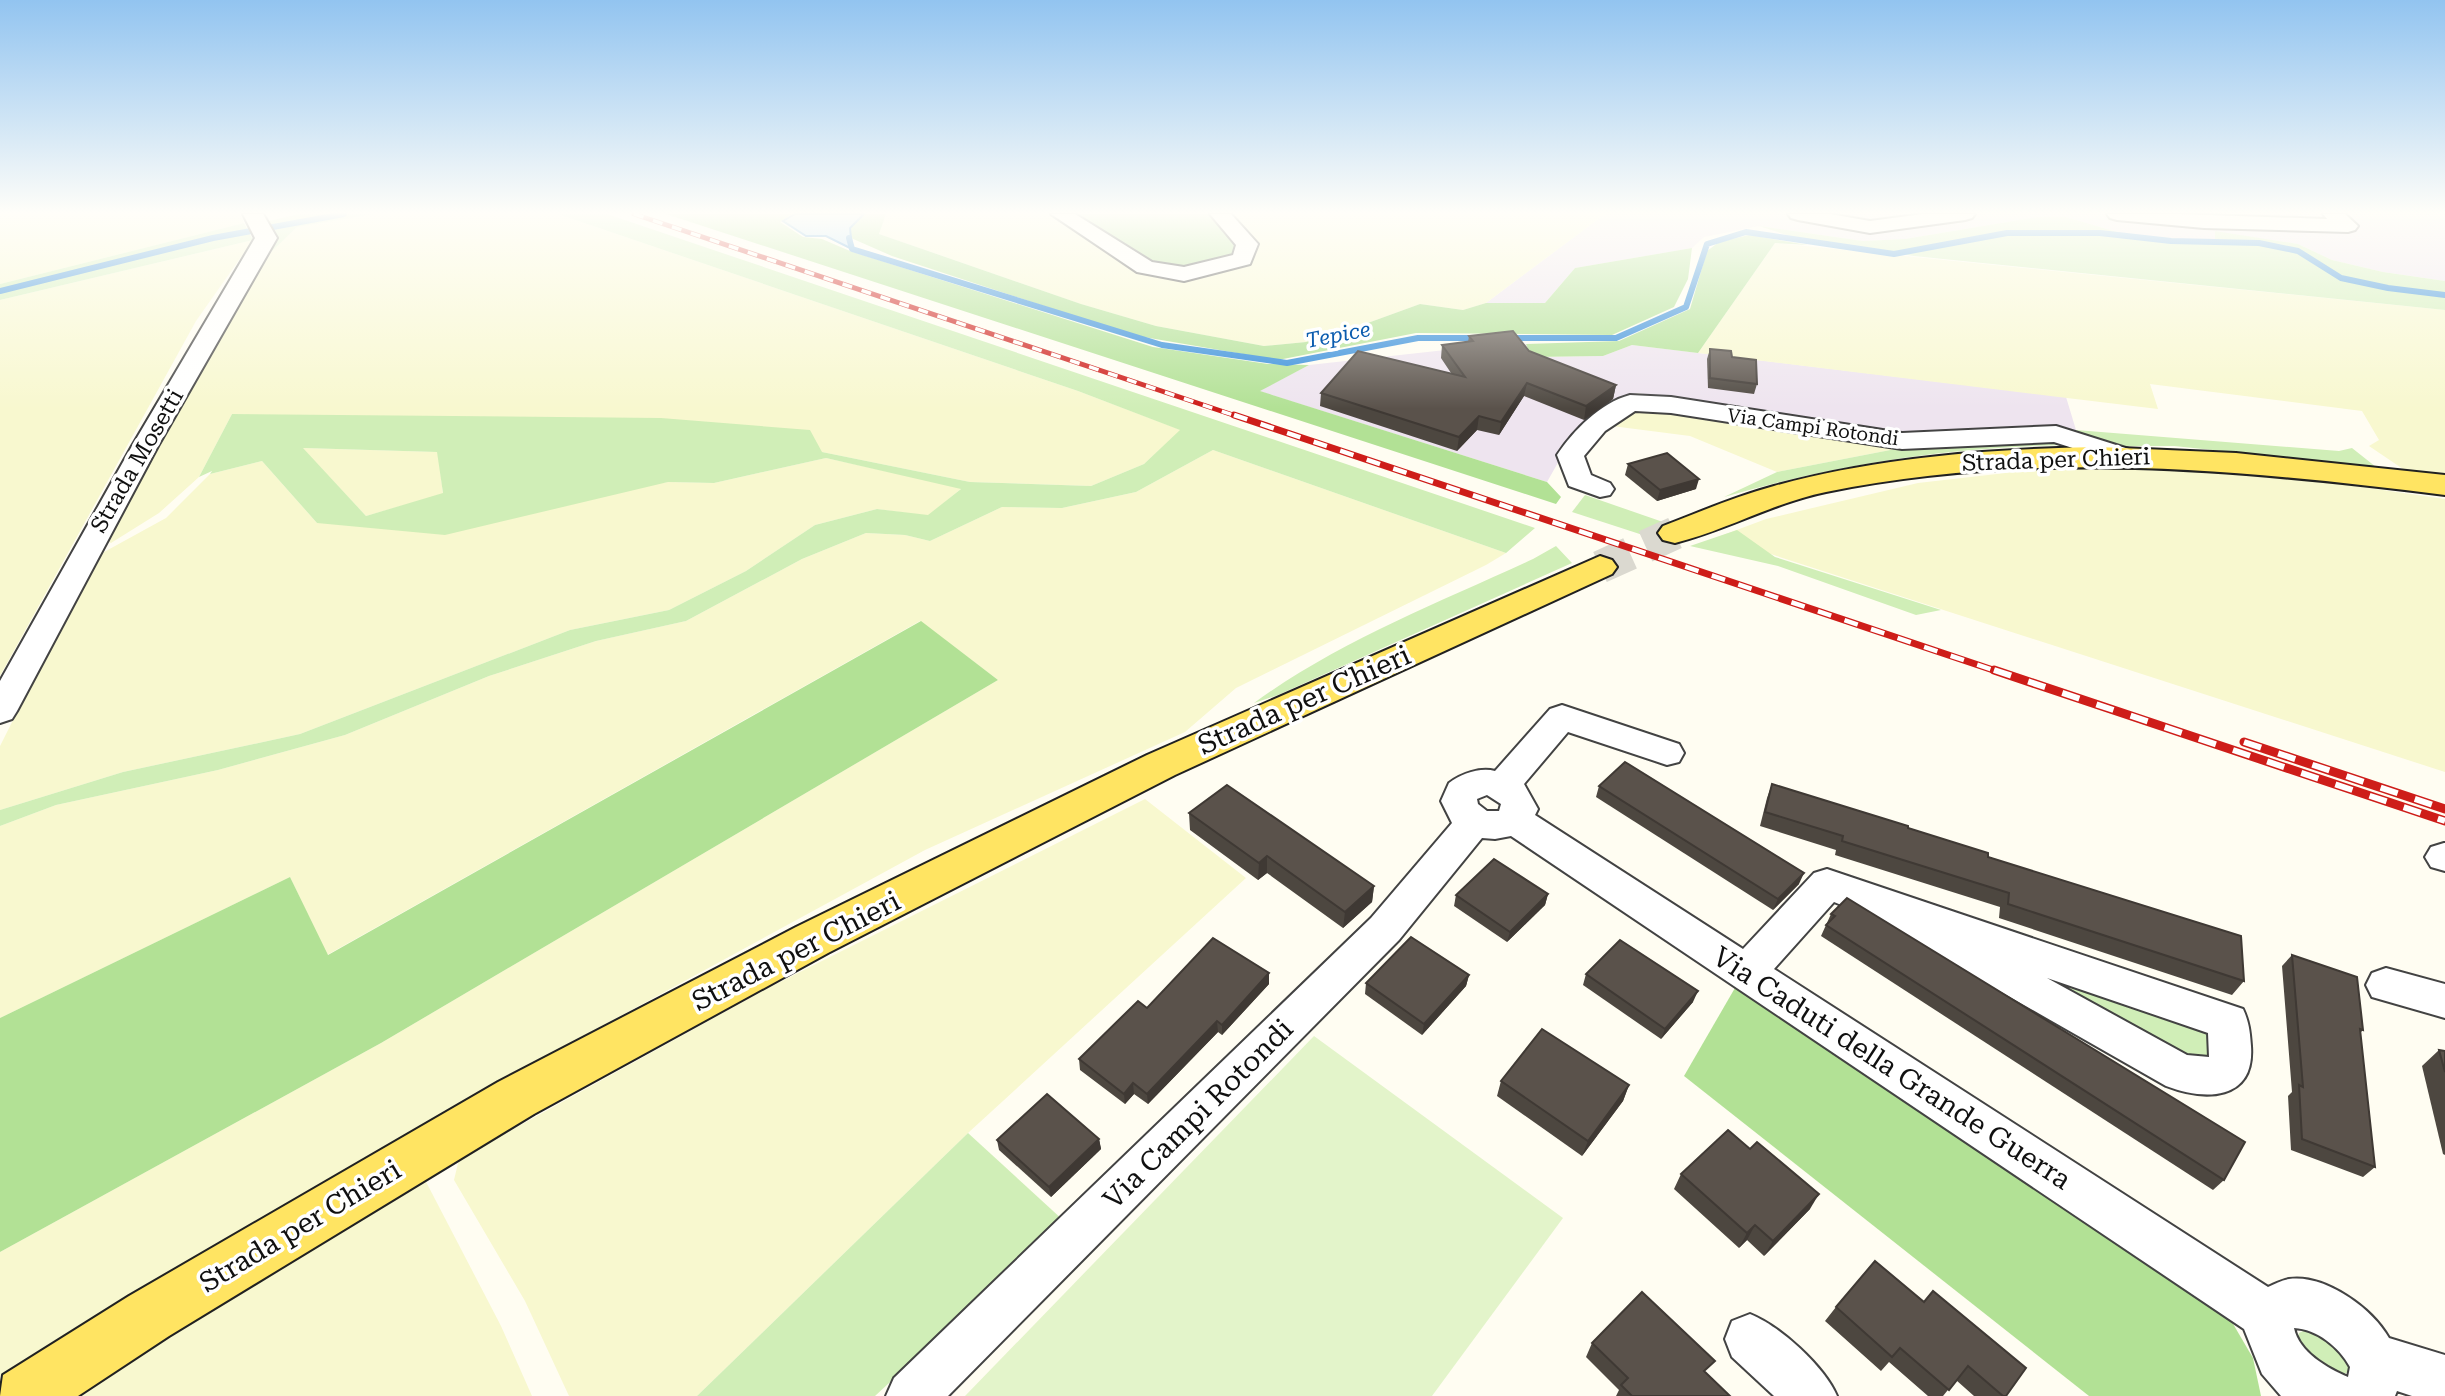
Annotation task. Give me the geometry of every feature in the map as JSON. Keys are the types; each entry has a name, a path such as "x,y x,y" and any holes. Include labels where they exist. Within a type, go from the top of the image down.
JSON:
{"main road":[{"name":"Strada per Chieri","path":"1675,533 1770,497 1849,478 1933,465 2017,457 2202,458 2322,469 2445,485"},
{"name":"Strada per Chieri","path":"24,1396 149,1316 516,1098 812,940 1161,765 1600,567"}],"street":[{"name":"Strada Mosetti","path":"0,710 145,446 232,279"},
{"name":"Via Campi Rotondi","path":"1600,489 1579,480 1570,455 1596,425 1630,403 1671,405 1902,441 2056,434 2122,456"},
{"name":"Via Campi Rotondi","path":"912,1396 1385,929 1497,809 1562,717 1667,753"},
{"name":"Via Caduti della Grande Guerra","path":"1497,809 2270,1317"},
{"path":"1746,973 1827,884 2228,1021 2231,1065 2215,1077 2181,1073 1882,905"},
{"path":"2386,985 2445,1001"},
{"path":"2342,1387 2351,1328 2319,1308 2288,1303 2277,1308 2270,1317 2268,1328 2278,1355 2290,1370 2342,1387 2445,1381"},
{"path":"1750,1339 1811,1396"}],"shaded area":[{"path":"1518,279 1565,279 1545,303 1486,303"},
{"path":"1509,343 1526,344 1532,357 1603,356 1632,345 2066,397 2076,430 1892,435 1638,393 1626,396 1564,452 1547,482 1259,391 1309,365"}],"green space":[{"path":"0,279 19,279 0,284"},
{"path":"19,279 88,279 0,300 0,284"},
{"path":"88,279 225,279 196,321 0,676 0,300"},
{"path":"255,279 749,279 1078,391 1181,430 1144,464 1091,486 970,482 822,452 232,414 199,477 159,513 111,543 105,540 182,396"},
{"path":"749,279 800,279 1535,528 1506,553 1213,450 1136,492 1062,508 1002,507 930,541 905,535 866,533 802,559 686,621 596,641 489,676 345,735 218,770 56,805 0,826 0,810 123,772 300,734 570,630 669,610 746,571 815,525 877,509 928,515 961,489 826,458 714,483 668,482 445,535 317,523 262,461 210,474 212,471 199,477 232,414 661,418 810,430 822,452 970,482 1091,486 1144,464 1180,430 1078,391","holes":["303,448 437,452 443,493 366,516"]},
{"path":"866,279 939,279 1153,347 1268,364 1309,365 1260,391 1547,482 1561,497 1556,504"},
{"path":"962,279 1009,279 1156,326 1264,346 1306,342 1420,304 1463,310 1486,303 1545,303 1565,279 1688,279 1674,307 1612,335 1416,333 1278,360 1132,335"},
{"path":"1009,279 1518,279 1486,303 1463,310 1420,304 1306,342 1264,346 1156,326"},
{"path":"1699,279 1750,279 1698,353 1632,345 1603,356 1531,357 1526,344 1619,341 1690,309"},
{"path":"1750,279 2136,279 2445,310 2445,476 2403,469 2369,446 2379,440 2362,411 2150,384 2158,409 1698,353"},
{"path":"2142,279 2432,279 2445,281 2445,310"},
{"path":"1639,409 1682,410 1911,446 1777,472 1690,436 1604,425"},
{"path":"2076,430 2339,451 2352,448 2376,467 2174,446 2095,446 2060,432"},
{"path":"2054,437 2081,445 1990,448 1901,458 1812,475 1724,497 1777,472 1911,446"},
{"path":"302,448 438,452 443,494 366,516"},
{"path":"1213,450 1506,553 1236,688 1185,732 925,850 591,1032 178,1268 0,1376 0,1252 381,1043 998,680 920,621 327,955 290,877 0,1018 0,826 56,805 218,770 345,735 489,676 596,641 686,621 802,559 866,533 905,535 930,541 1002,507 1062,508 1136,492"},
{"path":"826,458 962,488 928,516 877,509 815,525 746,571 669,610 570,630 300,734 123,772 0,810 0,746 95,557 166,518 210,474 262,461 317,523 668,482 714,483"},
{"path":"2050,468 2172,469 2306,479 2445,499 2445,772 1718,537 1766,519 1918,483"},
{"path":"1585,495 1663,522 1662,530 1652,538 1572,512"},
{"path":"1737,530 1775,557 1941,610 1916,615 1778,566 1690,546"},
{"path":"1556,546 1572,563 1278,695 1254,703 1286,681 1355,642"},
{"path":"921,621 998,680 381,1043 0,1252 0,1018 290,877 328,955"},
{"path":"1145,799 1246,878 968,1133 697,1396 569,1396 525,1301 454,1180 459,1159 768,988"},
{"path":"2056,970 2214,1034 2214,1060 2201,1061 2050,982"},
{"path":"1739,981 2222,1305 2253,1358 2261,1396 2089,1396 1684,1076"},
{"path":"1314,1036 1563,1218 1432,1396 965,1396"},
{"path":"968,1133 1064,1221 875,1396 697,1396"},
{"path":"423,1176 501,1326 532,1396 54,1396"},
{"path":"2307,1329 2318,1330 2350,1360 2349,1371 2340,1377 2325,1374 2296,1342 2299,1333"}],"building":[{"path":"1513,331 1529,351 1616,385 1586,406 1527,383 1501,422 1479,416 1459,437 1321,393 1358,351 1465,377 1442,345 1473,341 1469,336"},
{"path":"1710,349 1731,351 1732,357 1756,360 1757,384 1710,378"},
{"path":"1667,453 1699,479 1660,490 1628,464"},
{"path":"1625,762 1804,873 1778,899 1599,786"},
{"path":"1772,784 1988,853 1988,857 2241,936 2244,981 2008,904 2009,893 1842,841 1843,836 1765,812"},
{"path":"1227,785 1374,886 1345,912 1267,856 1259,863 1189,813"},
{"path":"1494,859 1548,894 1510,932 1456,895"},
{"path":"1847,898 2245,1142 2224,1180 1826,925 1835,916 1831,914"},
{"path":"1411,937 1469,975 1424,1024 1366,983"},
{"path":"1213,938 1269,973 1222,1025 1217,1021 1147,1094 1133,1083 1124,1094 1079,1059 1138,1001 1147,1008"},
{"path":"1620,940 1698,991 1665,1029 1586,974"},
{"path":"2292,955 2357,977 2375,1167 2302,1139 2299,1085 2303,1087"},
{"path":"1542,1029 1629,1085 1588,1141 1501,1081"},
{"path":"2439,1050 2445,1051 2445,1072"},
{"path":"1047,1094 1099,1139 1049,1187 997,1140"},
{"path":"1728,1130 1750,1149 1757,1142 1819,1194 1773,1241 1755,1225 1747,1233 1681,1174"},
{"path":"1875,1261 1924,1302 1933,1291 2026,1368 2006,1396 1968,1366 1949,1390 1900,1348 1892,1357 1836,1307"},
{"path":"1642,1292 1715,1361 1704,1371 1730,1396 1632,1396 1621,1385 1628,1378 1592,1343"}],"waterway":[{"name":"Tepice","path":"0,291 48,279"},
{"name":"Tepice","path":"949,279 1162,345 1287,363 1418,338 1477,338"},
{"name":"Tepice","path":"1509,338 1616,338 1686,307 1695,279"},
{"name":"Tepice","path":"2346,279 2388,288 2445,295"}],"tunnel":[{"path":"1600,567 1675,533"}],"railway":[{"path":"828,279 1239,417"},
{"path":"1234,415 1999,672"},
{"path":"1994,670 2445,821"},
{"path":"2244,742 2445,809"}]}
